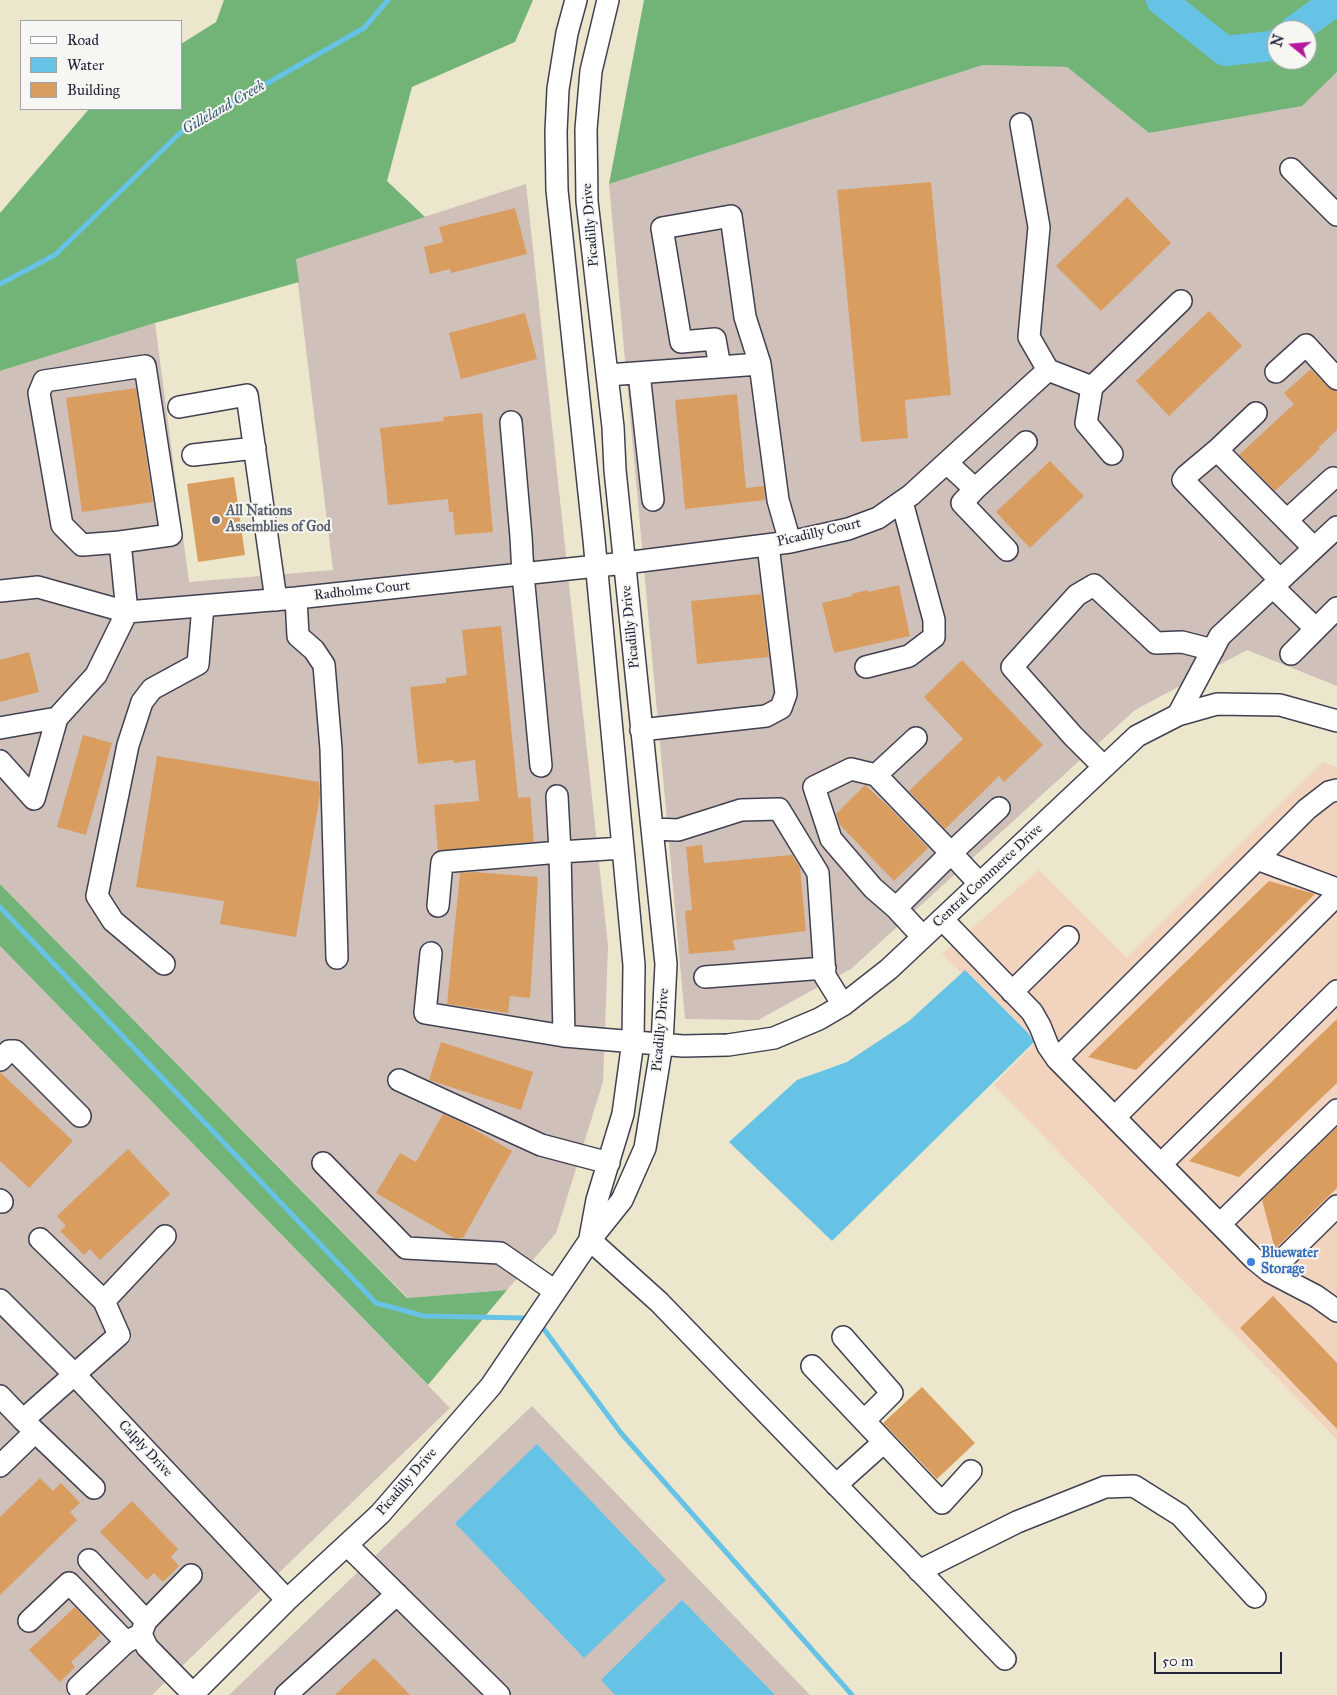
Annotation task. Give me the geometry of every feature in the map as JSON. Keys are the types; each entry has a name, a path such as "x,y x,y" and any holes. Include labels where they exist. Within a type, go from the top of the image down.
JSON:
{"street":[{"name":"Picadilly Drive","path":"576,0 567,33 558,89 556,132 557,190 596,566 634,965 633,1041 623,1114 597,1200 590,1240"},
{"name":"Picadilly Drive","path":"192,1695 287,1600 380,1514 491,1386 590,1240 622,1200 645,1148 662,1044 666,964 641,730 607,375 587,201 586,129 591,71 608,0"},
{"path":"1021,124 1039,227 1029,337 1048,370 1092,387"},
{"path":"1291,168 1337,215"},
{"path":"720,367 715,339 681,342 662,228 731,216 745,317 760,364 778,500 790,542"},
{"path":"1112,454 1086,423 1092,387 1181,301"},
{"path":"1276,372 1306,345 1337,379"},
{"path":"607,375 760,364"},
{"path":"145,366 171,535 120,542 82,545 62,526 39,393 44,381 145,366"},
{"name":"Picadilly Court","path":"596,566 790,542 848,529 878,518 911,496 1048,370"},
{"path":"639,373 653,500"},
{"path":"179,407 247,395 255,448 286,599 298,636 314,650 324,665 331,749 336,958"},
{"path":"1256,413 1183,480 1316,629"},
{"path":"511,422 541,766"},
{"path":"1007,550 962,503 1026,442"},
{"path":"194,455 255,448"},
{"path":"1217,450 1314,548"},
{"path":"946,463 975,489"},
{"path":"1287,520 1333,478"},
{"path":"866,667 908,656 934,637 934,620 902,502"},
{"path":"1178,715 1220,636 1337,527"},
{"path":"0,761 34,799 57,718 96,675 127,612 120,542"},
{"path":"641,730 766,716 781,708 786,694 768,545"},
{"name":"Radholme Court","path":"127,612 286,599 596,566"},
{"path":"1104,767 1073,736 1012,668 1077,595 1094,586 1156,643 1182,642 1213,650"},
{"path":"0,591 38,587 127,612"},
{"path":"164,964 113,921 98,896 128,745 142,702 152,689 198,664 203,606"},
{"path":"1291,654 1337,608"},
{"name":"Central Commerce Drive","path":"431,953 425,1013 564,1036 683,1046 728,1045 774,1038 819,1019 843,1005 889,970 1137,736 1178,715 1217,704 1280,705 1337,721"},
{"path":"0,728 57,718"},
{"path":"876,775 916,738"},
{"path":"923,937 896,908 873,888 830,839 814,786 851,769 876,775 980,884"},
{"path":"1057,1059 1319,798 1337,790"},
{"path":"557,796 564,1036"},
{"path":"896,908 999,808"},
{"path":"652,829 678,830 741,810 779,809 818,873 825,976 843,1005"},
{"path":"438,906 442,862 623,848"},
{"path":"1258,859 1337,889"},
{"path":"1115,1117 1337,896"},
{"path":"942,919 1036,1018 1048,1046 1057,1059 1254,1259 1270,1272 1316,1296 1337,1310"},
{"path":"1012,992 1068,937"},
{"path":"705,977 825,968"},
{"path":"1161,1164 1337,991"},
{"path":"0,1060 9,1051 15,1051 80,1116"},
{"path":"398,1080 541,1145 608,1163"},
{"path":"1220,1224 1337,1110"},
{"path":"323,1163 406,1248 500,1253 555,1291"},
{"path":"1270,1272 1337,1206"},
{"path":"104,1301 165,1236"},
{"path":"0,1466 14,1414 74,1374 119,1335 104,1301 40,1239"},
{"path":"590,1240 659,1302 1005,1659"},
{"name":"Calply Drive","path":"0,1300 74,1374 287,1600"},
{"path":"843,1337 892,1392 864,1421"},
{"path":"812,1366 942,1503 971,1471"},
{"path":"14,1414 94,1488"},
{"path":"836,1485 884,1442"},
{"path":"919,1571 1017,1522 1105,1487 1134,1486 1180,1514 1255,1597"},
{"path":"347,1545 498,1695"},
{"path":"89,1560 147,1647 192,1695"},
{"path":"78,1687 137,1633 191,1575"},
{"path":"29,1621 69,1583 137,1633"},
{"path":"286,1695 397,1594"}],"shaded area":[{"path":"983,65 1067,67 1149,133 1301,106 1337,72 1337,686 1247,650 1135,710 851,969 758,1020 685,1019 609,184"},
{"path":"526,184 608,946 603,1082 556,1233 507,1290 408,1298 0,884 0,371 155,323 189,582 333,570 295,259"},
{"name":"Bluewater Storage","path":"1323,762 1337,767 1337,1440 994,1085 1034,1044 942,954 1039,870 1127,958"},
{"path":"0,946 450,1408 152,1695 0,1695"},
{"path":"532,1406 810,1695 229,1695"}],"green space":[{"path":"224,0 533,0 515,42 412,87 387,181 425,217 296,259 299,282 155,323 0,371 0,213 88,110 182,110 182,43 216,22"},
{"path":"644,0 1337,0 1337,72 1302,106 1149,133 1067,67 983,65 609,184"},
{"path":"0,884 407,1298 507,1290 428,1385 0,946"}],"water":[{"path":"965,970 1028,1033 1034,1042 832,1241 729,1142 797,1080 847,1062 909,1021"},
{"path":"537,1444 666,1580 584,1658 455,1523"},
{"path":"682,1600 775,1695 615,1695 601,1680"}],"building":[{"path":"931,182 951,395 905,400 908,438 861,442 837,190"},
{"path":"1127,197 1171,243 1101,311 1056,266"},
{"path":"515,208 527,254 451,273 450,269 430,274 424,247 443,242 439,227"},
{"path":"1209,311 1242,346 1169,416 1136,381"},
{"path":"525,313 537,359 461,379 449,333"},
{"path":"1311,369 1328,387 1337,391 1337,430 1318,448 1320,449 1275,491 1239,455 1294,404 1284,393"},
{"path":"136,388 153,502 82,512 66,398"},
{"path":"737,394 746,488 764,486 765,500 685,509 675,400"},
{"path":"482,413 493,532 455,535 453,512 449,512 448,499 388,505 380,428 444,421 443,417"},
{"path":"1050,461 1084,496 1030,548 996,512"},
{"name":"All Nations Assemblies of God","path":"234,477 245,555 198,562 187,484"},
{"path":"899,585 910,636 834,653 822,603 852,596 852,594 867,590 868,592"},
{"path":"761,594 769,657 697,664 691,601"},
{"path":"501,626 518,798 530,797 534,842 438,851 434,805 479,801 475,760 454,763 453,760 418,764 410,687 446,683 446,678 467,675 462,630"},
{"path":"29,652 39,692 0,702 0,660"},
{"path":"962,660 1043,745 1004,782 999,776 945,829 909,791 963,739 924,697"},
{"path":"83,735 112,743 86,835 57,827"},
{"path":"157,756 319,782 320,795 296,937 220,924 224,901 136,887"},
{"path":"865,785 928,848 894,881 840,825 836,814"},
{"path":"702,845 704,863 792,855 800,868 806,931 733,940 735,950 689,954 685,911 692,910 686,847"},
{"path":"474,872 538,877 530,998 510,996 508,1013 447,1004 460,873"},
{"path":"1269,881 1315,894 1136,1070 1088,1057"},
{"path":"1337,1019 1337,1083 1239,1177 1189,1161"},
{"path":"441,1042 533,1072 521,1110 429,1080"},
{"path":"0,1072 73,1141 29,1188 0,1161"},
{"path":"443,1114 463,1123 512,1151 463,1238 454,1238 376,1193 400,1153 416,1162"},
{"path":"1337,1127 1337,1188 1275,1249 1262,1200"},
{"path":"128,1149 170,1194 100,1260 90,1249 84,1255 60,1231 66,1226 57,1216"},
{"path":"1273,1296 1337,1363 1337,1429 1240,1328"},
{"path":"922,1387 975,1443 937,1479 883,1423"},
{"path":"40,1478 53,1491 61,1483 80,1503 70,1512 77,1520 0,1595 0,1517"},
{"path":"132,1501 178,1549 171,1557 179,1566 163,1582 154,1573 147,1580 100,1532"},
{"path":"75,1607 101,1634 71,1662 75,1667 60,1682 29,1650"},
{"path":"374,1658 410,1695 335,1695"}],"waterway":[{"name":"Gilleland Creek","path":"0,284 55,255 180,133 364,28 388,0"},
{"name":"Gilleland Creek","path":"1161,0 1225,51 1267,47"},
{"name":"Gilleland Creek","path":"1309,20 1337,0"},
{"path":"0,907 376,1303 424,1316 523,1318"},
{"path":"543,1328 621,1433 852,1695"}],"place":[{"name":"All Nations Assemblies of God","path":"216,520"},
{"name":"Bluewater Storage","path":"1251,1262"}]}
